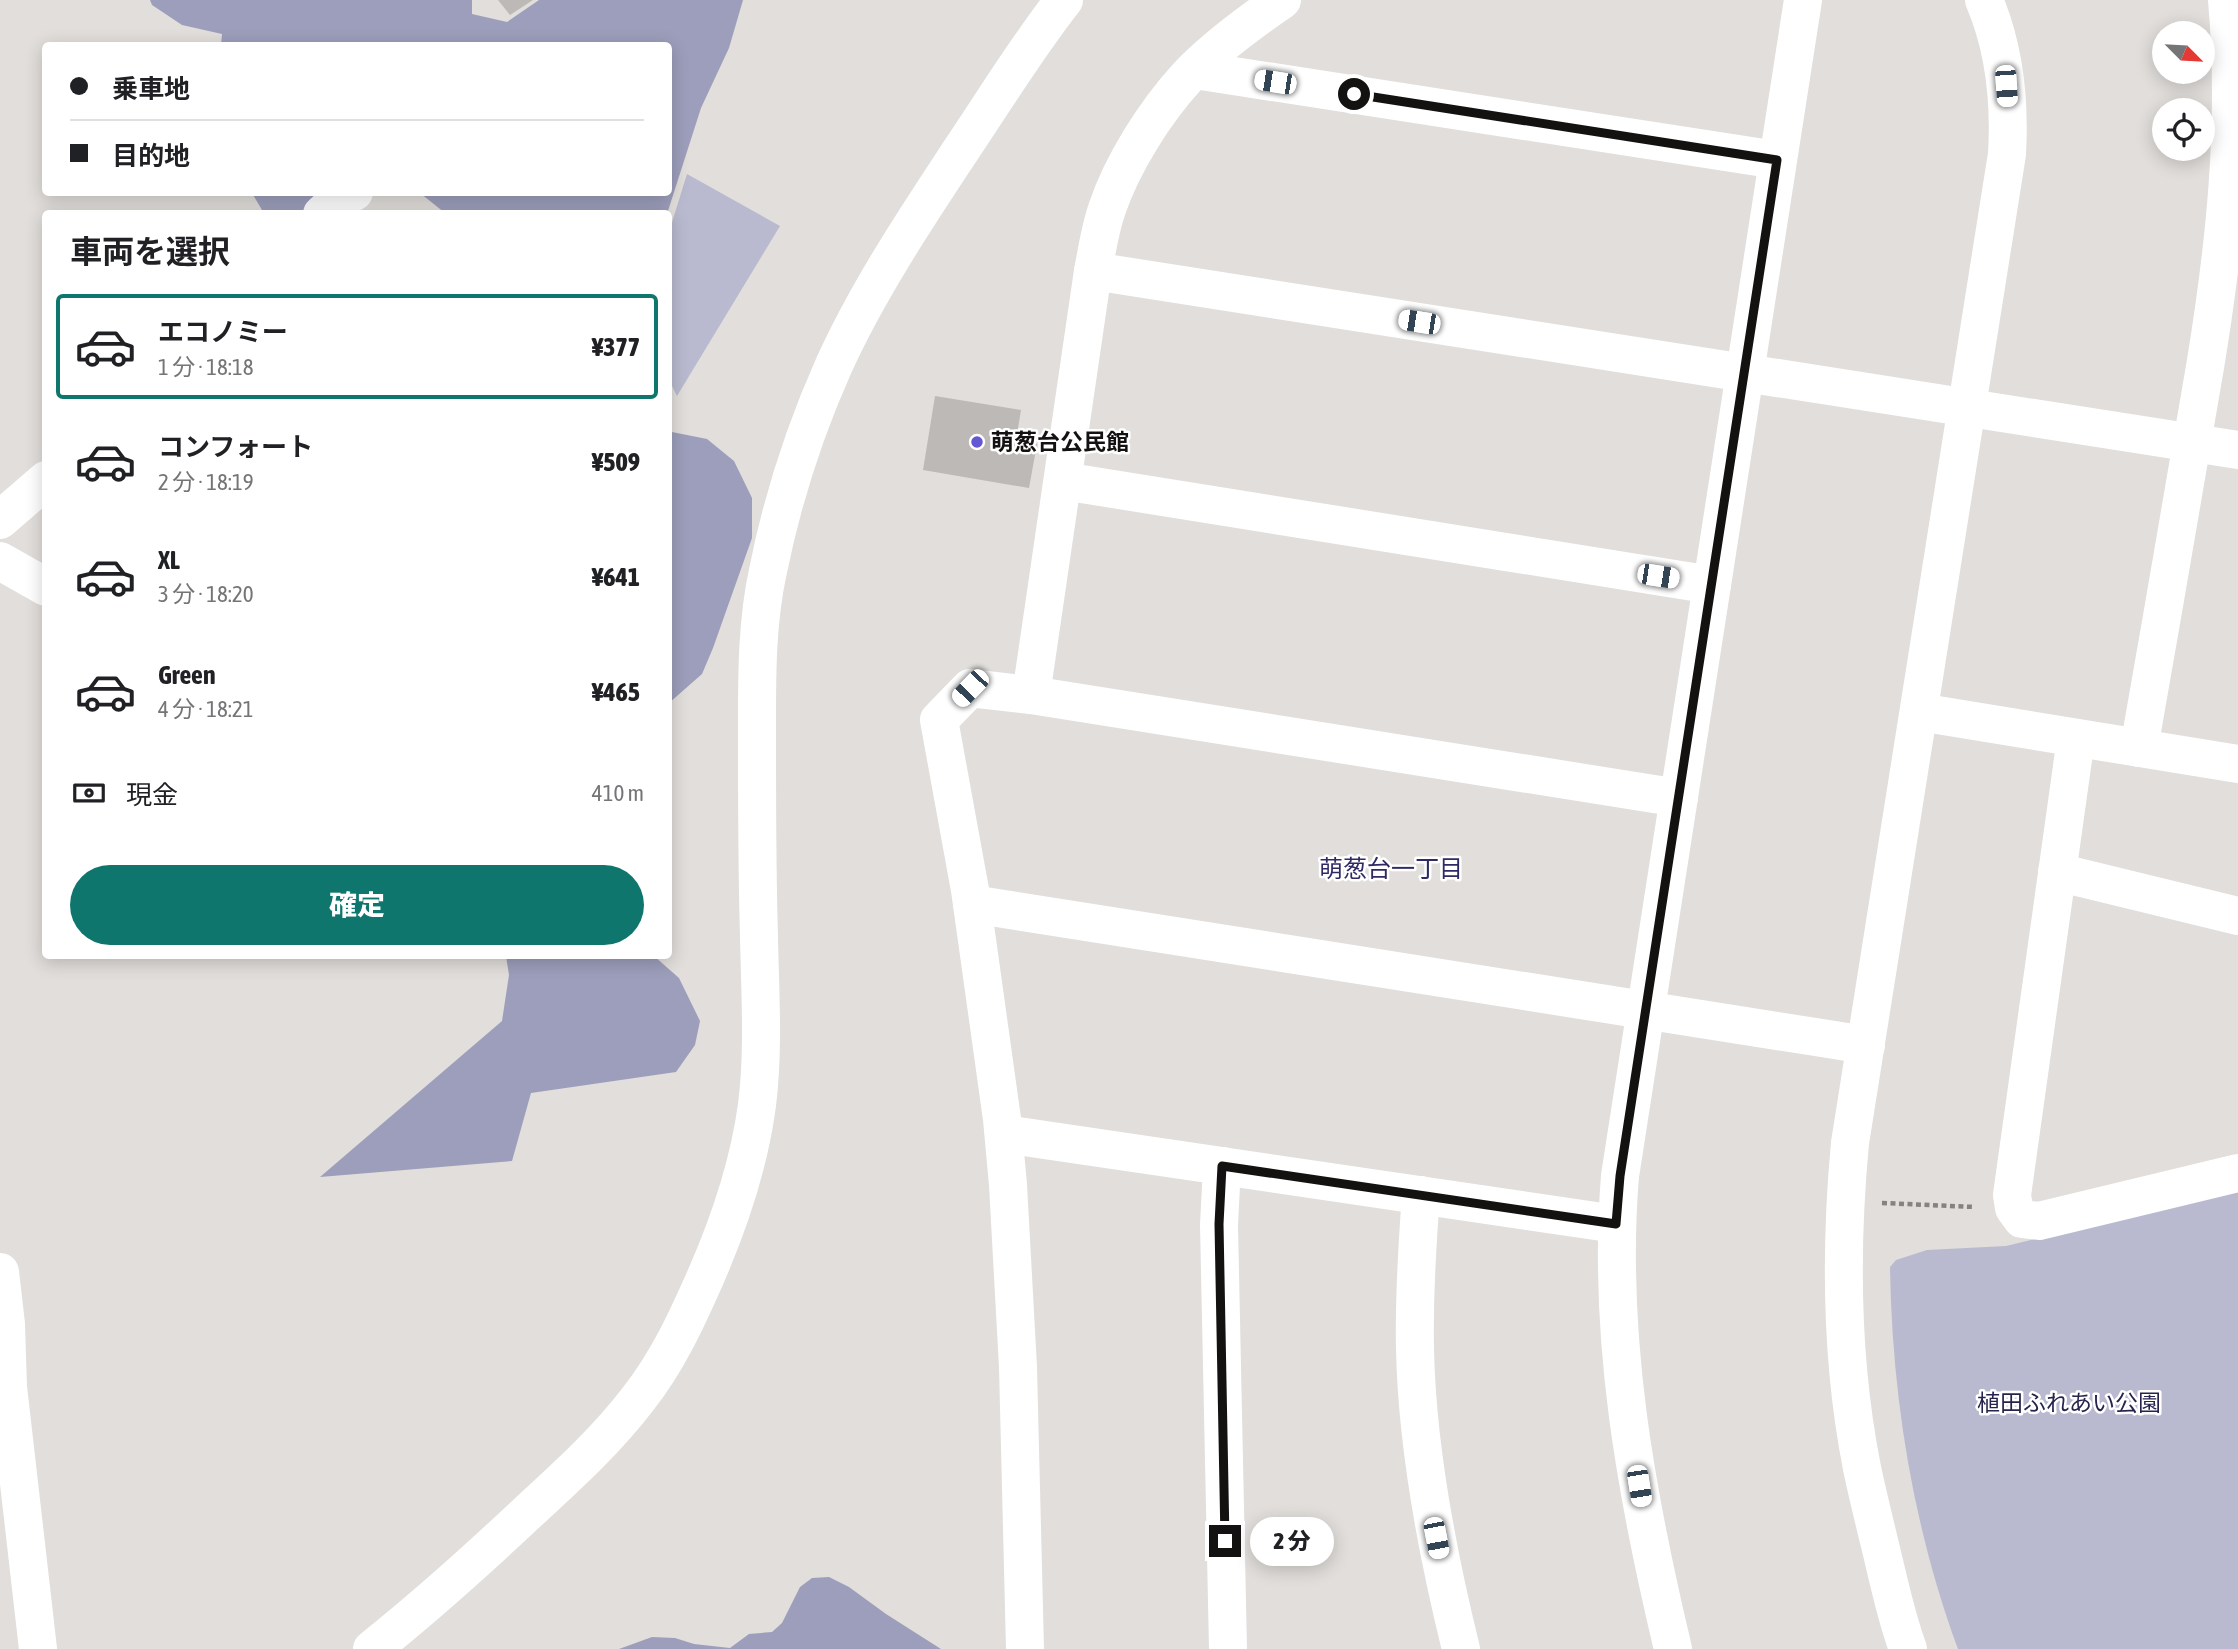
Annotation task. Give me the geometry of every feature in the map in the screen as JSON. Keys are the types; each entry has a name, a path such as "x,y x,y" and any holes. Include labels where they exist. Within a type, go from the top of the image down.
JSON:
{"street":[{"path":"372,1649 481,1557 579,1465 627,1412 679,1337 728,1225 746,1160 757,1101 761,1034 757,859 758,679 767,574 784,508 822,393 868,300 922,210 1064,0"},
{"path":"1031,695 1094,271 1103,222 1116,185 1151,125 1195,69 1282,0"},
{"path":"1673,1649 1651,1556 1624,1392 1618,1320 1616,1224 1620,1176 1803,0"},
{"path":"1902,1647 1862,1466 1854,1415 1844,1293 1845,1201 1850,1143 2005,173 2008,131 2006,86 1992,19 1983,0"},
{"path":"2139,748 2230,215 2237,107 2233,36 2227,0"},
{"path":"1195,69 1777,160"},
{"path":"326,210 347,196"},
{"path":"1094,271 2238,450"},
{"path":"1063,481 1712,585"},
{"path":"0,520 42,484"},
{"path":"0,561 42,585"},
{"path":"1025,1649 1018,1367 1004,1134 972,904 939,720 970,688 1031,695 1679,798"},
{"path":"1919,712 2238,764"},
{"path":"2076,738 2011,1195 2014,1208 2022,1219 2039,1221 2238,1173"},
{"path":"2057,872 2238,916"},
{"path":"972,904 1866,1045"},
{"path":"1004,1134 1616,1224"},
{"path":"1222,1166 1219,1224 1228,1649"},
{"path":"1421,1195 1415,1275 1415,1351 1420,1425 1436,1538 1461,1649"},
{"path":"0,1272 6,1324 9,1464 38,1649"}],"path":[{"path":"1845,1201 2014,1208"}],"green space":[{"path":"687,174 780,226 677,396 672,386 672,222"},
{"name":"植田ふれあい公園","path":"2238,1190 2238,1649 1958,1649 1929,1556 1908,1461 1895,1364 1890,1267 1896,1260 1927,1250 2006,1246"}],"shaded area":[{"path":"150,0 472,0 472,14 507,22 539,0 743,0 729,48 701,108 668,210 441,210 424,196 672,196 672,42 221,42 222,34 182,25 152,5"},
{"path":"254,196 330,196 314,210 262,210"},
{"path":"672,432 707,439 734,461 752,498 752,538 702,674 672,700"},
{"path":"506,959 657,959 679,978 700,1021 695,1045 676,1072 531,1093 512,1161 320,1177 502,1021 509,975"},
{"path":"829,1577 849,1587 941,1649 619,1649 652,1637 675,1638 694,1644 730,1648 749,1634 772,1632 782,1623 800,1587 812,1578"}],"building":[{"path":"498,0 533,0 510,15"},
{"name":"萌葱台公民館","path":"935,396 1021,410 1016,440 1037,444 1029,488 923,470"}],"place":[{"name":"萌葱台公民館","path":"977,442"}],"district":[{"name":"萌葱台一丁目","path":"1391,869"}],"route":[{"path":"1225,1541 1219,1224 1222,1166 1616,1224 1620,1176 1777,160 1354,94"}]}
